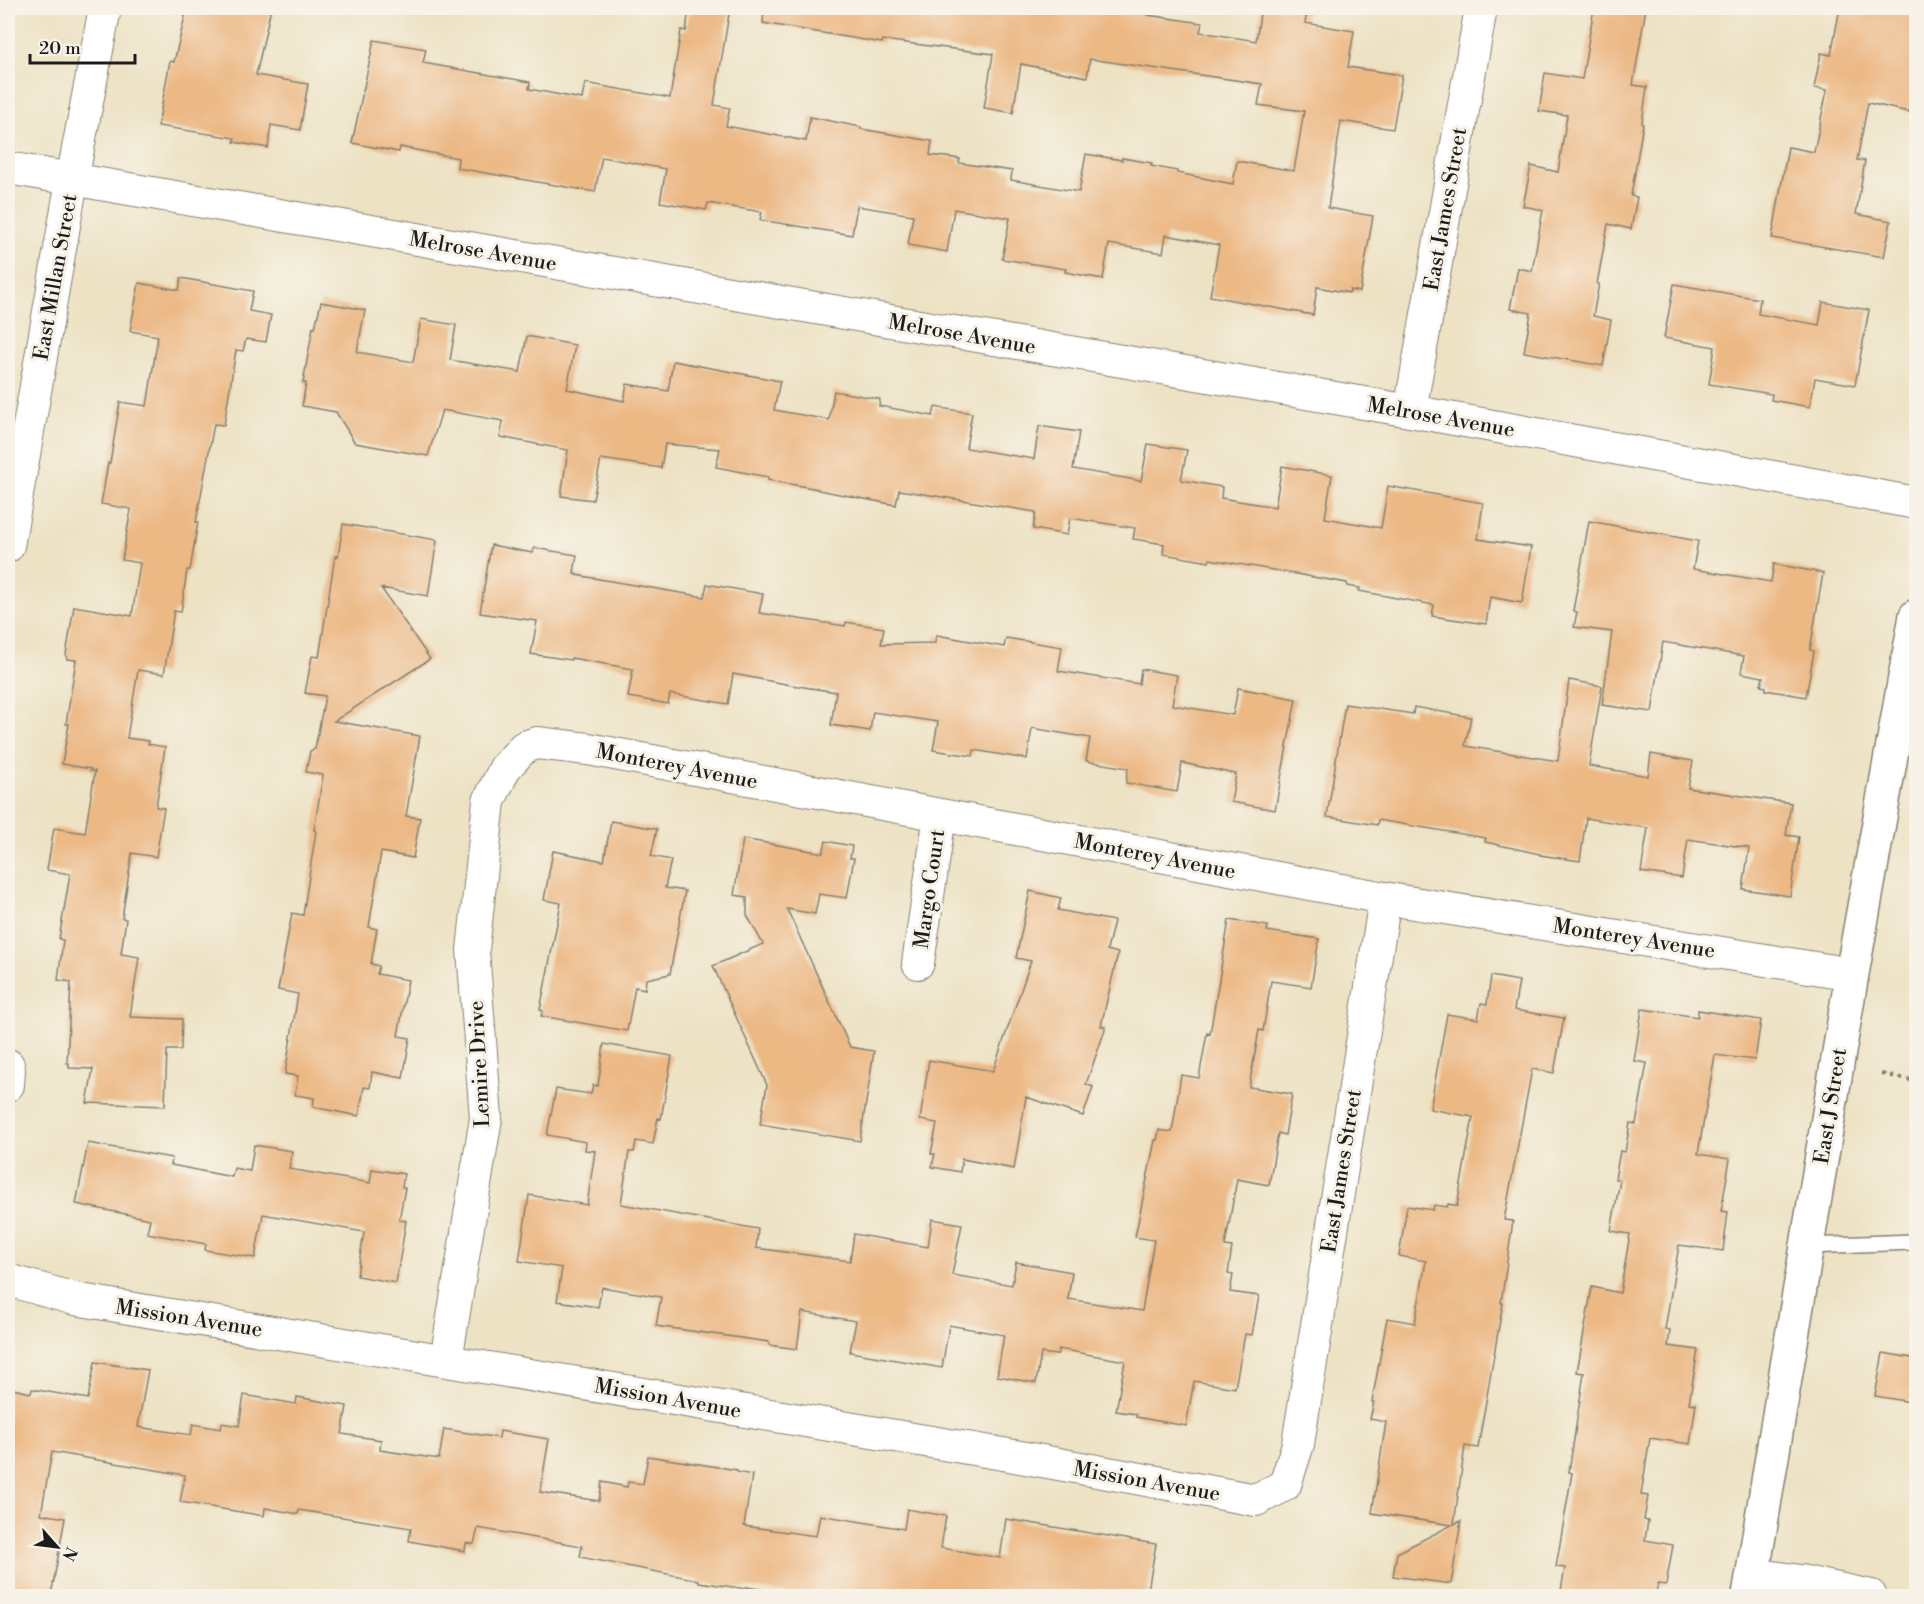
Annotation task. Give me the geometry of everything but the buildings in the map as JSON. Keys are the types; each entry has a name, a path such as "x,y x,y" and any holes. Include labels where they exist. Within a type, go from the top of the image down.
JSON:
{"street":[{"name":"East Millan Street","path":"8,546 72,180 105,8"},
{"name":"East James Street","path":"1410,411 1481,8"},
{"name":"Melrose Avenue","path":"8,168 1410,411 1917,503"},
{"name":"East J Street","path":"1751,1585 1852,974 1917,616"},
{"name":"Monterey Avenue","path":"489,801 505,768 524,747 537,742 588,749 1385,899 1852,974"},
{"name":"Lemire Drive","path":"446,1360 486,1118 473,950 489,801"},
{"name":"Margo Court","path":"918,963 940,816"},
{"name":"East James Street","path":"1298,1444 1385,899"},
{"path":"8,1065 8,1085"},
{"name":"Mission Avenue","path":"8,1280 75,1299 1004,1454 1256,1500 1285,1485 1298,1444"},
{"path":"1751,1585 1800,1581 1871,1596"}],"lane":[{"path":"1807,1246 1915,1242"}],"path":[{"path":"1881,1074 1917,1081"}]}
